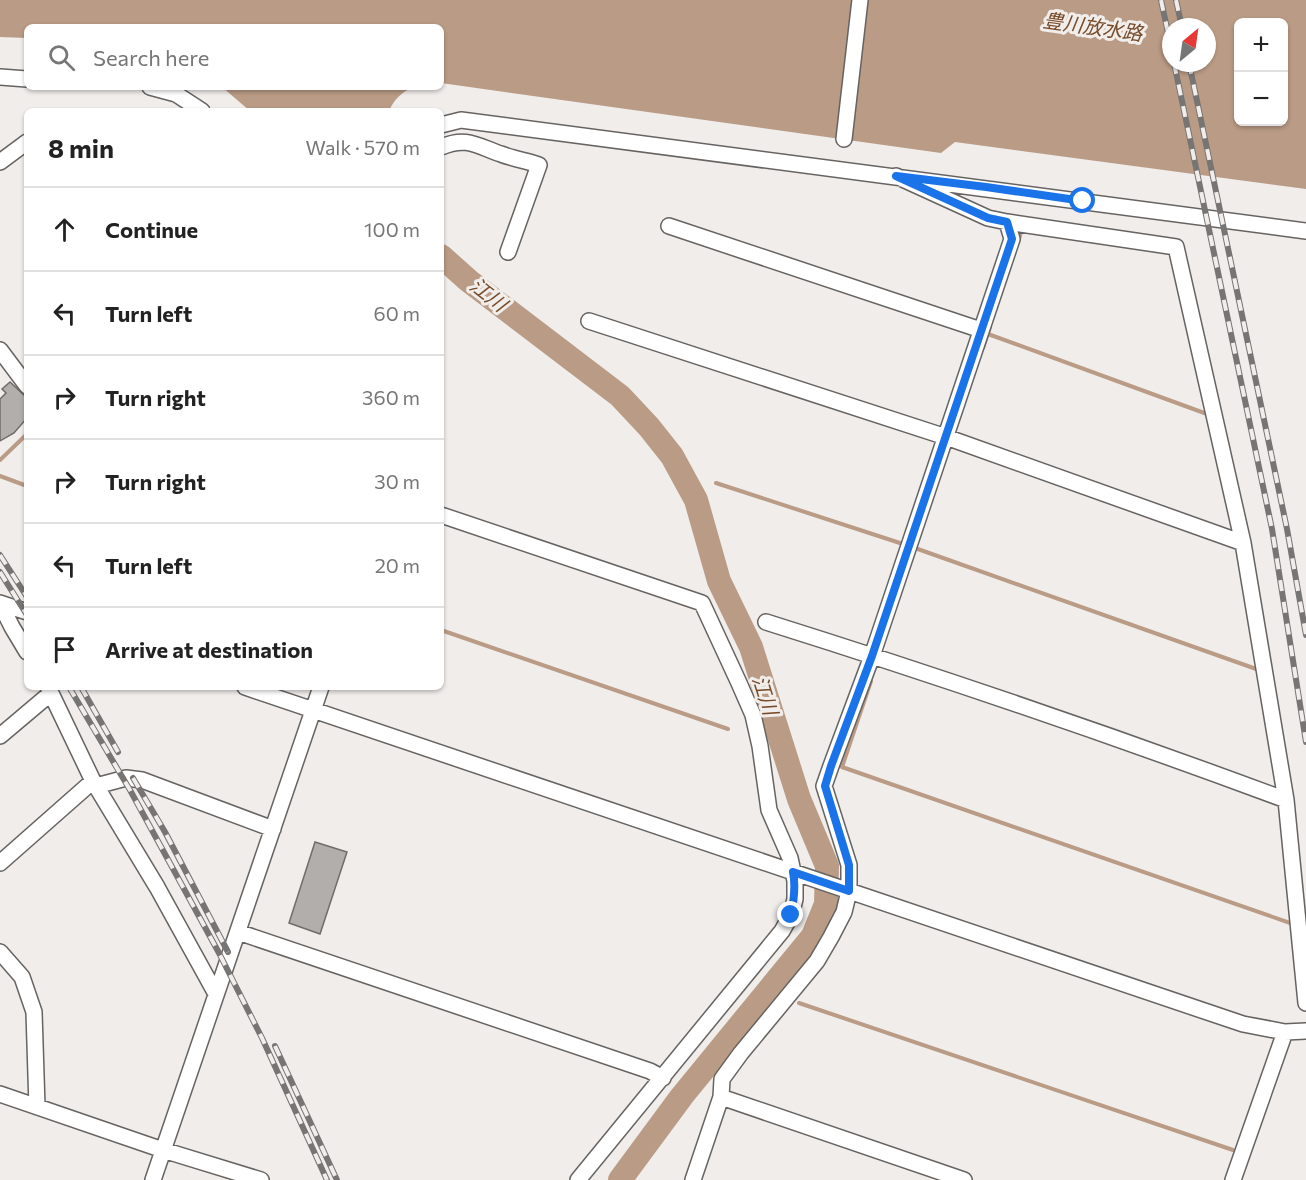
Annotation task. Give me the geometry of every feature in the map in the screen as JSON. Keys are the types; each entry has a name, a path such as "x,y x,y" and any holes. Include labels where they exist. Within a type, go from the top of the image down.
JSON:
{"street":[{"path":"844,139 860,0"},
{"path":"0,77 24,79"},
{"path":"161,90 176,94 197,108"},
{"path":"444,124 461,120 986,187 1306,231"},
{"path":"444,146 453,142 474,143 502,155 539,165 508,252"},
{"path":"0,162 24,144"},
{"path":"896,176 988,218 1176,247 1243,543 1286,800 1306,1003"},
{"path":"693,1180 721,1097 722,1079 817,961 844,912 849,865 825,786 872,656 1012,239 1007,222"},
{"path":"669,226 981,330"},
{"path":"590,321 946,437 1243,543"},
{"path":"0,350 24,382"},
{"path":"444,516 702,603 753,715 769,810 797,873 791,915 782,931 578,1180"},
{"path":"0,603 24,611"},
{"path":"0,603 6,630 24,649"},
{"path":"766,622 1152,750 1286,800"},
{"path":"0,736 50,690 95,783 157,887 216,994"},
{"path":"254,690 1243,1024 1285,1032 1306,1031"},
{"path":"153,1180 320,690"},
{"path":"0,862 95,783 126,778 142,780 273,829"},
{"path":"238,932 650,1071 663,1078"},
{"path":"0,952 22,977 34,1012 38,1107"},
{"path":"1233,1180 1285,1032"},
{"path":"0,1094 163,1150 261,1180"},
{"path":"721,1097 964,1180"}],"water":[{"name":"豊川放水路","path":"0,0 1306,0 1306,189 955,142 941,153 444,83 444,24 24,24 24,38 0,37"},
{"path":"226,90 407,90 399,96 390,108 246,108"}],"building":[{"path":"10,382 24,395 24,421 14,433 0,441 0,399 6,393 2,389"},
{"path":"315,842 347,852 320,934 289,923"}],"waterway":[{"path":"1018,243 1021,232"},
{"name":"江川","path":"444,259 469,281 620,396 672,456 696,500 719,581 751,647 799,799 827,866 826,904 813,936 682,1096 620,1180"},
{"path":"444,272 469,281"},
{"path":"983,348 990,327"},
{"path":"988,334 1207,414"},
{"path":"0,460 24,437"},
{"path":"0,476 24,485"},
{"path":"716,483 903,544"},
{"path":"915,548 1259,670"},
{"path":"444,631 728,729"},
{"path":"871,681 842,767 1293,924"},
{"path":"799,1003 1233,1150"}],"railway":[{"path":"1161,0 1165,18"},
{"path":"1176,0 1180,18"},
{"path":"1176,72 1272,529 1306,742"},
{"path":"1191,72 1287,529 1306,635"},
{"path":"0,555 24,592"},
{"path":"0,572 24,610"},
{"path":"71,690 130,790 219,953 262,1038 327,1180"},
{"path":"83,690 118,752"},
{"path":"133,778 165,832 228,952"},
{"path":"275,1046 337,1180"}],"route":[{"path":"791,915 795,899 793,872 849,891 849,865 825,786 872,656 1012,239 1007,222 988,218 896,176 1083,201"}]}
